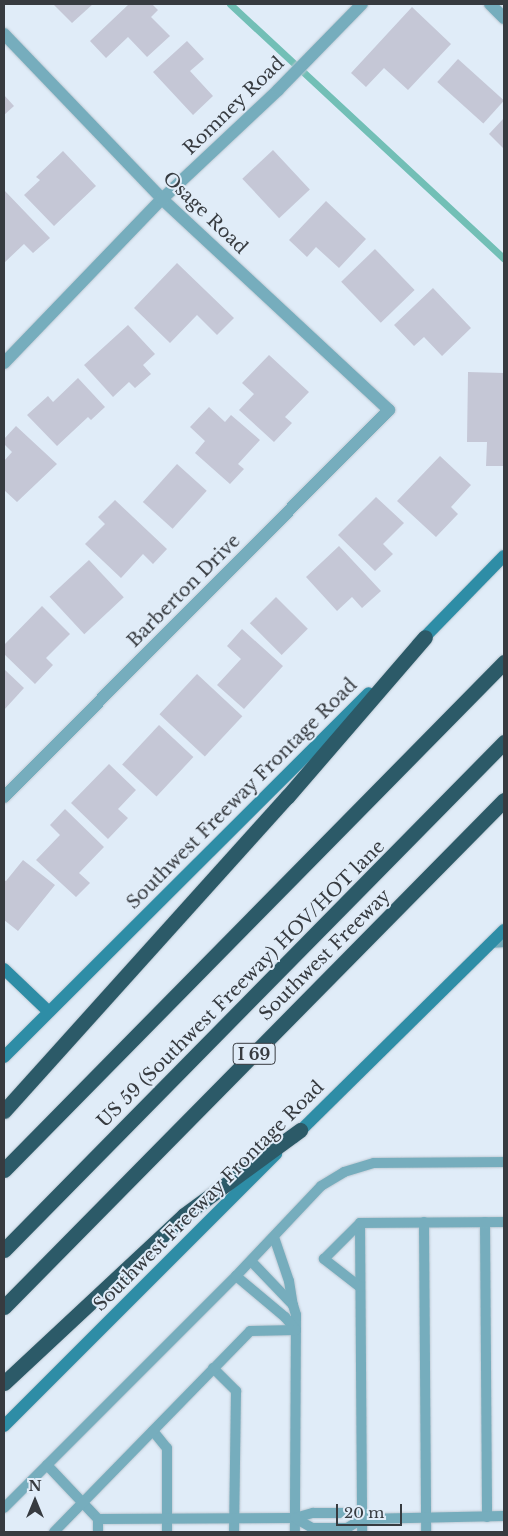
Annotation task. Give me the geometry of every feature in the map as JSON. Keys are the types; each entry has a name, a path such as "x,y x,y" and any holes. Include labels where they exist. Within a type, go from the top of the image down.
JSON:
{"highway":[{"path":"4,1111 280,805 424,638"},
{"path":"4,1170 504,662"},
{"name":"US 59 (Southwest Freeway) HOV/HOT lane","path":"4,1250 504,742"},
{"name":"Southwest Freeway","path":"4,1307 504,800"},
{"path":"4,1383 184,1215 300,1130"}],"main road":[{"name":"Southwest Freeway Frontage Road","path":"4,1057 504,556"},
{"name":"Southwest Freeway Frontage Road","path":"4,1426 300,1130 498,942 504,930"},
{"path":"4,969 48,1011"}],"street":[{"name":"Romney Road","path":"4,363 162,199 278,90 362,4"},
{"path":"490,4 504,18"},
{"name":"Osage Road","path":"4,34 162,199 389,410"},
{"name":"Barberton Drive","path":"4,797 389,410"}],"lane":[{"path":"4,1508 251,1261 321,1186 344,1172 374,1163 504,1162"},
{"path":"424,1222 426,1532"},
{"path":"485,1222 487,1517"},
{"path":"360,1287 324,1259 360,1224 504,1222"},
{"path":"360,1224 362,1532"},
{"path":"274,1237 290,1281 296,1330 295,1532"},
{"path":"251,1261 293,1305"},
{"path":"236,1276 285,1317 296,1330"},
{"path":"54,1532 250,1331 296,1330"},
{"path":"214,1368 236,1391 234,1532"},
{"path":"152,1431 167,1448 167,1532"},
{"path":"47,1464 98,1518 98,1532"},
{"path":"98,1518 295,1518 313,1513 350,1513 362,1518 504,1516"},
{"path":"295,1518 312,1528 347,1528 362,1518"}],"building":[{"path":"53,4 93,4 72,23"},
{"path":"129,4 152,4 158,10 151,17 170,36 147,57 128,37 106,58 90,41"},
{"path":"412,7 451,44 408,90 384,68 366,87 351,73"},
{"path":"187,41 204,59 190,71 213,96 193,115 153,72"},
{"path":"458,59 504,100 483,124 437,82"},
{"path":"4,95 14,106 4,115"},
{"path":"504,118 504,149 489,134"},
{"path":"273,150 310,189 279,218 242,179"},
{"path":"63,151 96,186 54,226 24,195 40,180 36,177"},
{"path":"4,190 50,238 33,253 24,244 4,263"},
{"path":"326,201 366,239 339,268 316,247 307,257 289,240"},
{"path":"375,249 415,290 381,323 341,282"},
{"path":"177,263 234,318 217,335 197,315 170,343 134,308"},
{"path":"433,288 471,328 442,356 424,337 414,346 394,325"},
{"path":"128,325 155,354 143,365 151,374 135,388 129,382 113,397 84,365"},
{"path":"269,355 309,392 285,417 292,423 274,442 239,410 254,394 242,383"},
{"path":"468,372 504,373 504,466 486,466 487,442 467,442"},
{"path":"78,378 105,407 91,420 88,417 57,446 27,415 48,396 53,402"},
{"path":"209,407 225,422 231,415 260,440 238,464 244,469 230,484 195,453 205,441 190,427"},
{"path":"16,426 57,464 17,502 4,490 4,461 12,452 4,444 4,439"},
{"path":"440,456 471,485 451,507 458,514 436,537 397,501"},
{"path":"177,464 207,491 173,529 143,502"},
{"path":"376,497 404,523 383,544 393,554 375,571 338,535"},
{"path":"115,500 167,549 153,564 143,554 121,578 85,544 105,524 98,517"},
{"path":"339,546 381,591 362,608 352,597 337,611 306,577"},
{"path":"89,560 124,597 84,634 50,597"},
{"path":"276,597 308,629 282,655 250,623"},
{"path":"42,606 70,634 46,658 53,665 35,684 4,654 4,645"},
{"path":"242,629 283,666 244,709 217,685 241,659 227,646"},
{"path":"4,669 24,688 4,710"},
{"path":"197,674 242,716 205,757 159,714"},
{"path":"159,725 193,757 157,797 122,764"},
{"path":"109,764 136,790 118,809 128,818 108,839 71,803"},
{"path":"65,809 104,847 79,873 90,883 76,897 36,860 60,835 50,825"},
{"path":"23,860 55,885 18,931 4,920 4,880 6,881"}],"waterway":[{"path":"230,4 504,259"}]}
